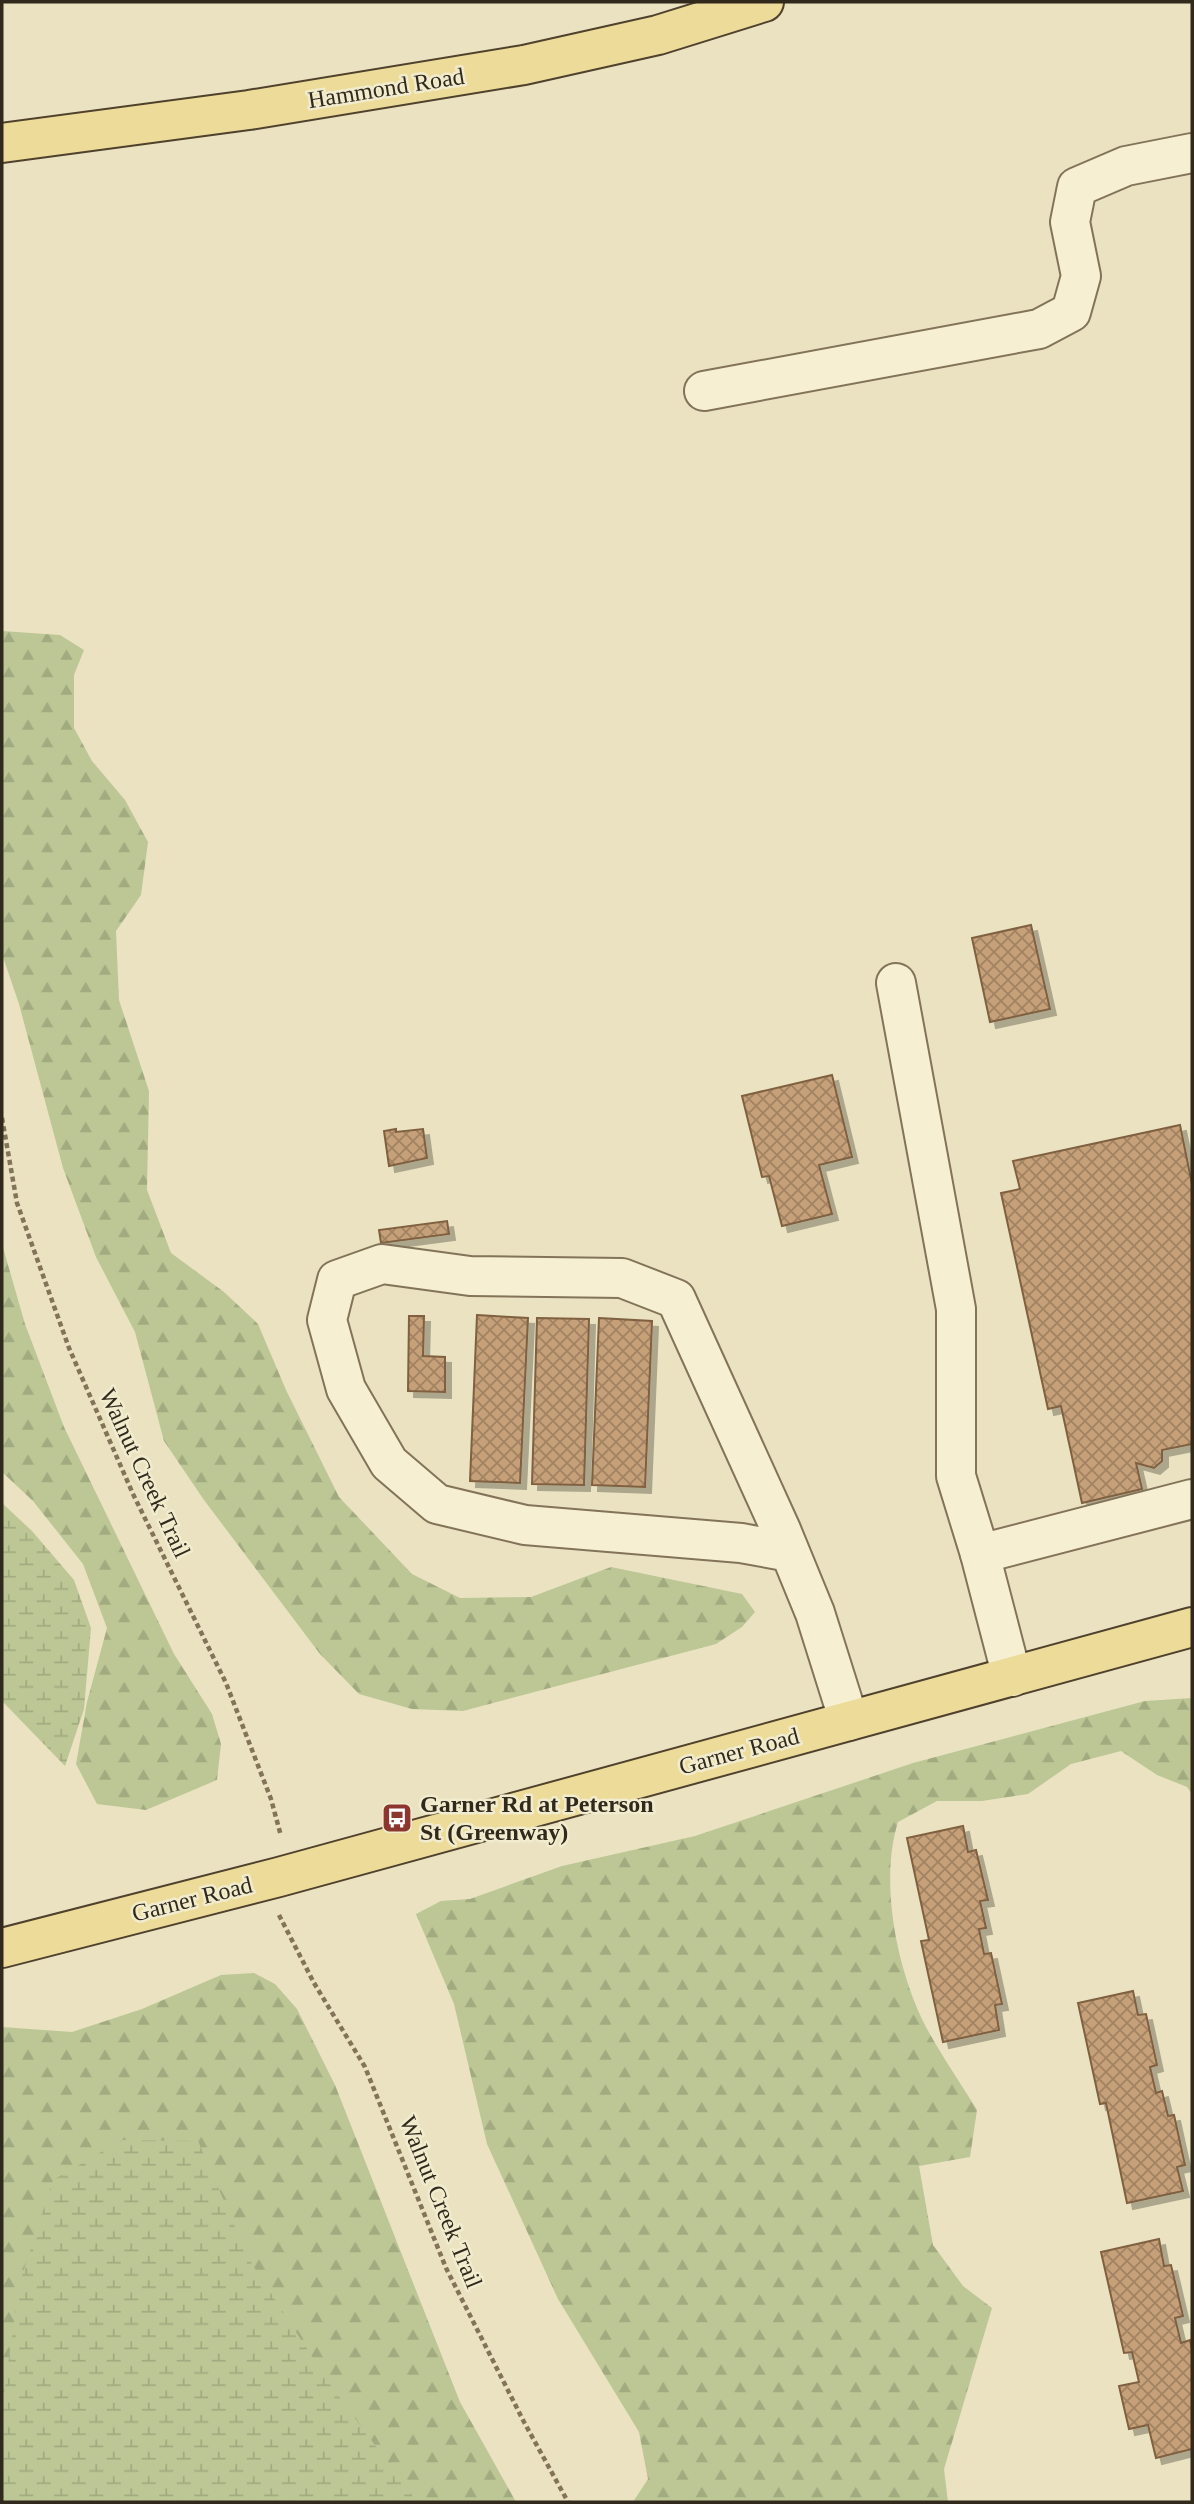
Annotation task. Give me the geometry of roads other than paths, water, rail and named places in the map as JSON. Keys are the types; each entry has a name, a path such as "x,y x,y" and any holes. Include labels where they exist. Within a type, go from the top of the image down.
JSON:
{"main road":[{"name":"Hammond Road","path":"2,143 524,65 658,35 764,2"},
{"name":"Garner Road","path":"2,1948 279,1877 1192,1627"}],"lane":[{"path":"704,391 1040,329 1071,312 1081,276 1070,222 1077,187 1126,166 1192,153"},
{"path":"896,983 956,1308 956,1476 1012,1676"},
{"path":"790,1552 741,1543 525,1525 437,1504 388,1463 346,1390 327,1320 337,1280 382,1264 470,1276 622,1278 676,1299 790,1552 815,1613 849,1721"},
{"path":"980,1554 1192,1499"}],"place":[{"name":"Garner Rd at Peterson St (Greenway)","path":"397,1818"}]}
